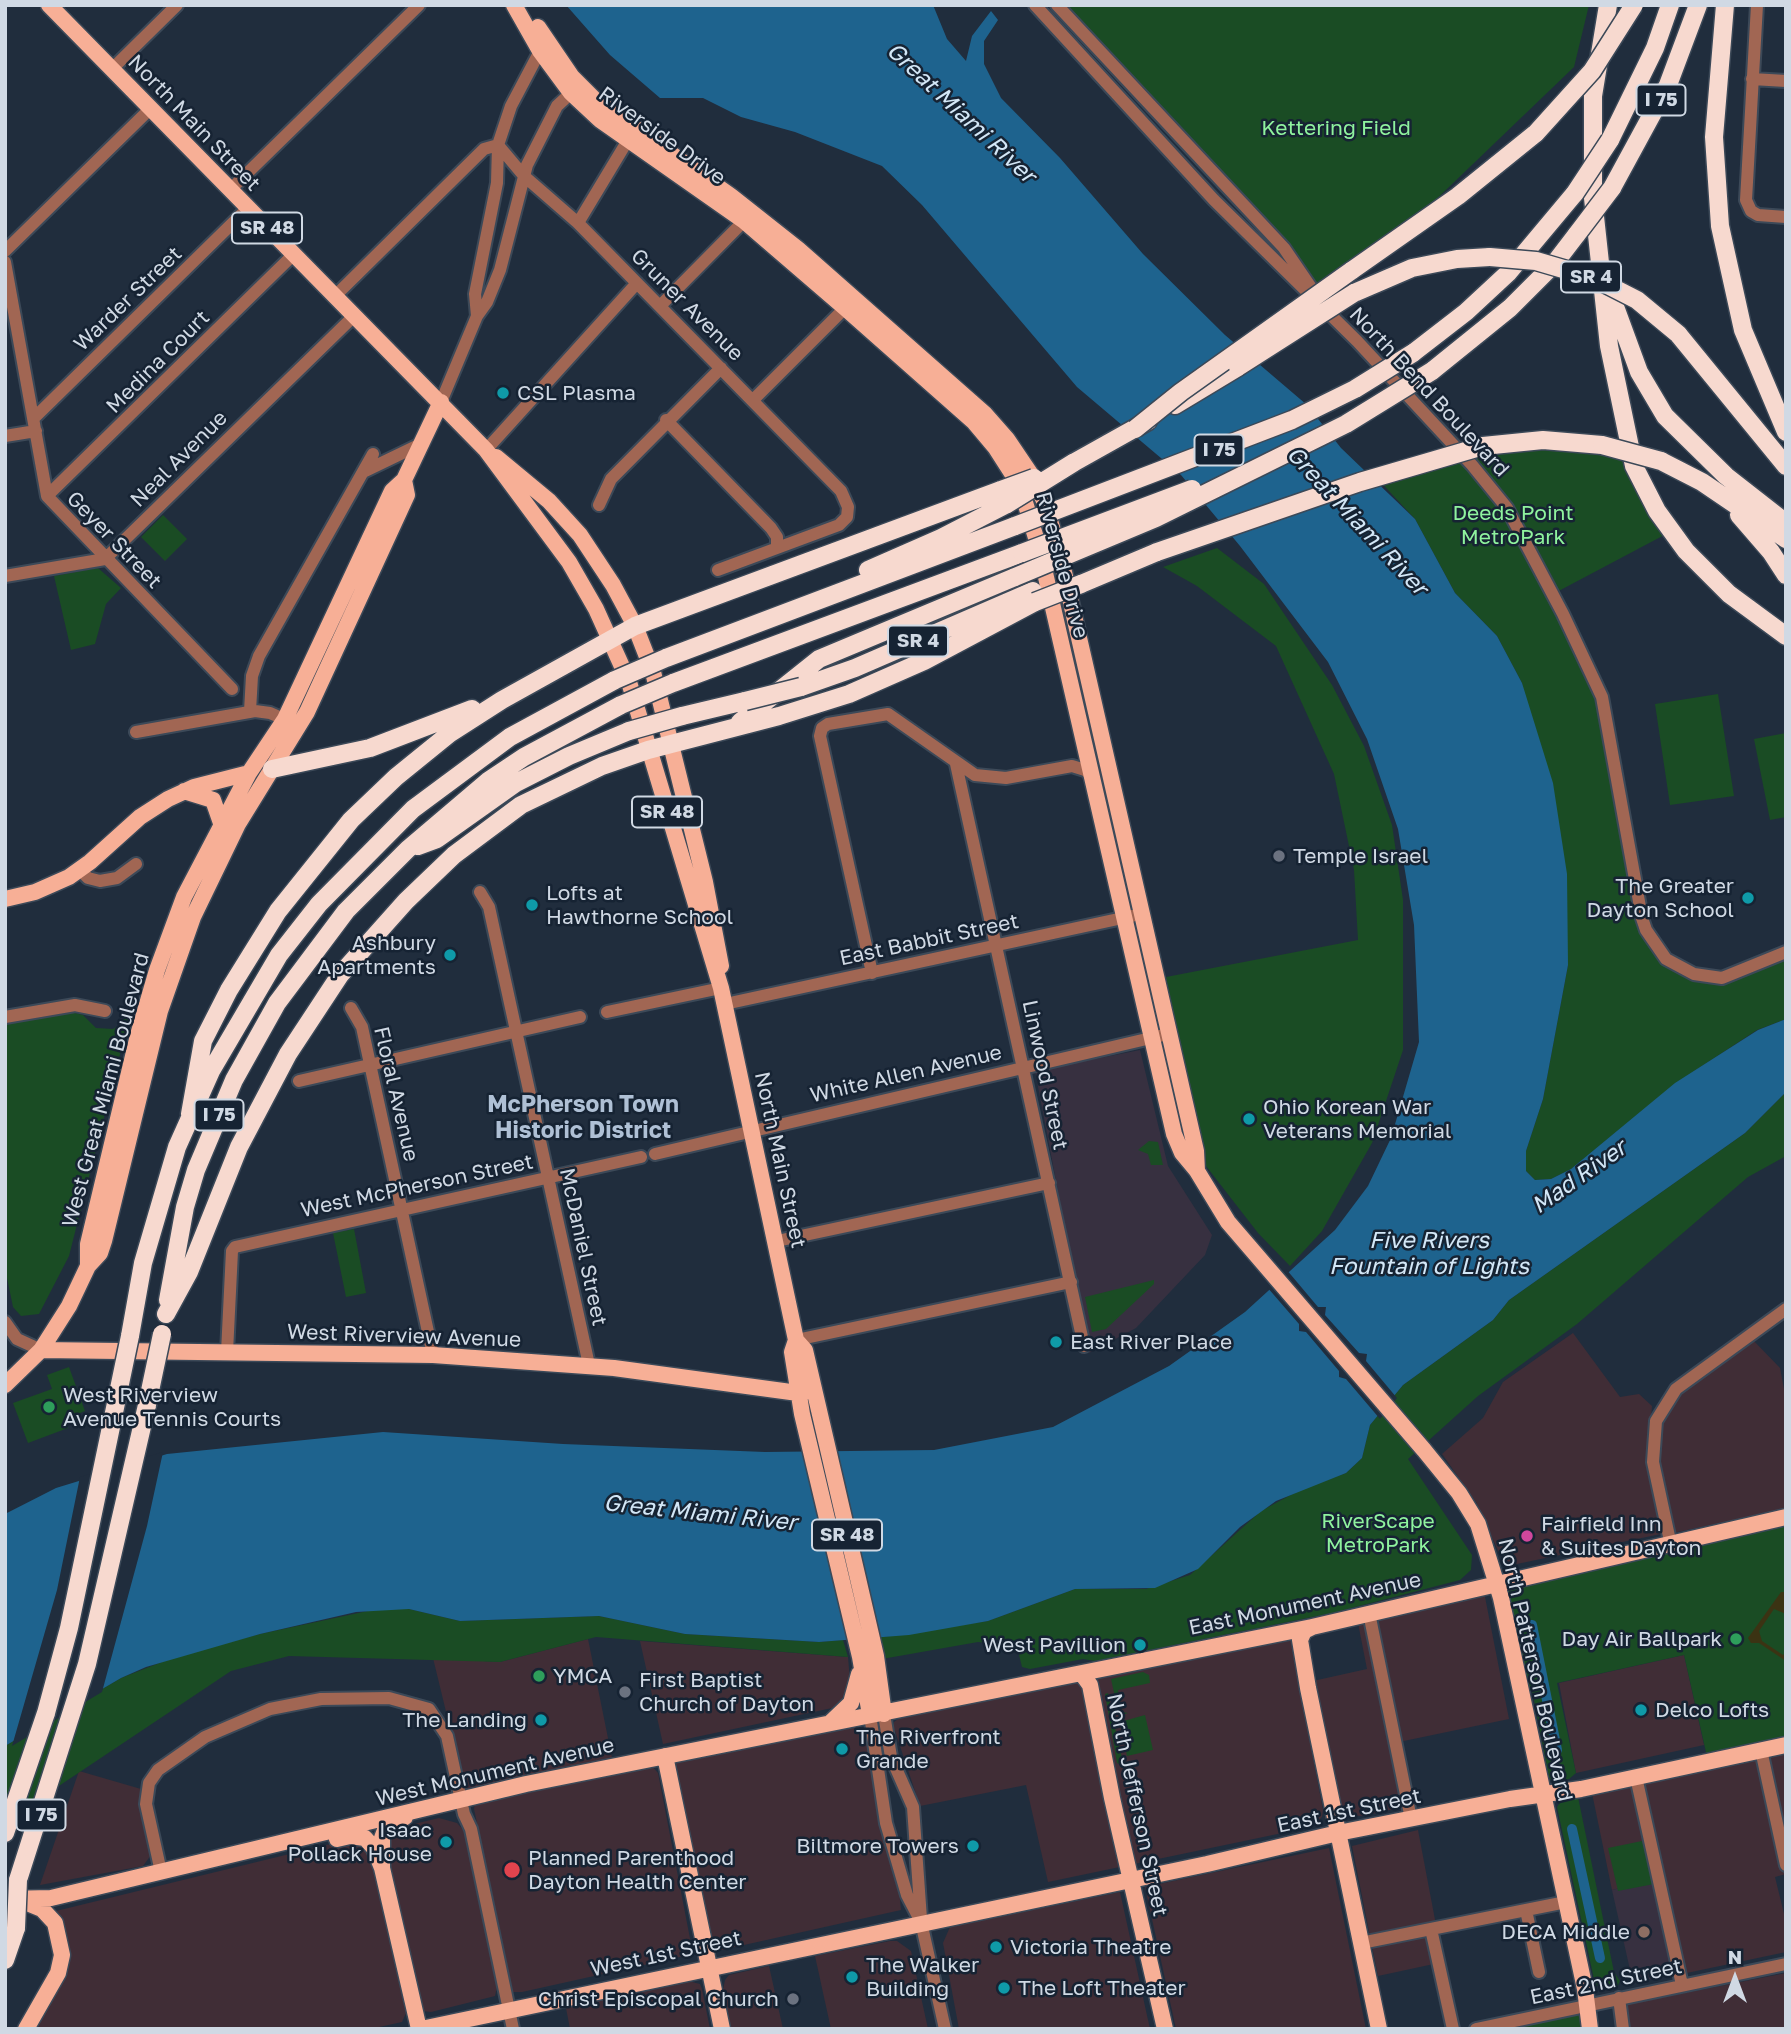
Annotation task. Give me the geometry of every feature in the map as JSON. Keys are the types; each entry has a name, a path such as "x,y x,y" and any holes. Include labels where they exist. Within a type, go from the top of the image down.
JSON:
{"highway":[{"path":"1608,5 1593,96 1591,139 1597,243 1617,390 1634,466 1646,493 1670,532 1705,572 1750,611 1786,636"},
{"path":"1135,429 1181,392 1458,196 1536,133 1592,71 1634,5"},
{"name":"I 75","path":"6,1828 42,1726 69,1628 143,1263 163,1187 190,1114 223,1048 279,955 319,904 378,840 450,779 510,737 615,680 1292,421 1355,389 1413,353 1466,312 1508,273 1575,192 1610,140 1655,48 1670,5"},
{"name":"I 75","path":"11,1922 18,1880 62,1750 90,1653 162,1334 189,1195 234,1080 277,1003 346,911 453,808 497,775 553,740 621,705 673,683 1277,456 1373,409 1432,371 1500,316 1553,264 1612,188 1663,96 1698,5"},
{"path":"1726,5 1714,137 1720,226 1743,330 1786,432"},
{"path":"1597,243 1621,329 1639,372 1665,415 1726,477 1786,523"},
{"name":"SR 4","path":"1004,497 1135,429 1354,293 1412,268 1457,259 1490,257 1536,261 1594,278 1637,300 1678,334 1786,466"},
{"path":"166,1314 189,1272 222,1185 270,1085 340,975 406,901 481,834 521,805 556,786 648,750 819,705 880,681 1034,597 1360,482 1483,446 1543,440 1602,445 1661,461 1723,496 1786,539"},
{"path":"728,729 747,719 819,659 1156,518 1277,456"},
{"path":"1723,496 1771,552 1786,575"},
{"path":"190,1114 203,1041 229,990 296,887 351,820 396,777 449,734 502,700 609,638 635,626 1004,497"},
{"path":"827,597 856,575 942,538 1004,497"},
{"name":"SR 4","path":"408,849 437,839 491,800 541,770 629,731 800,687 1034,597"},
{"path":"272,769 370,748 488,702 502,700"},
{"path":"5,1960 11,1922"}],"main road":[{"name":"North Main Street","path":"49,5 486,450 569,562 609,638 629,682 723,996 796,1340 792,1352 806,1391 819,1413 877,1715"},
{"name":"Riverside Drive","path":"514,5 540,51 571,93 628,140 744,220 974,422 996,447 1020,486 1040,551 1092,776 1134,916"},
{"name":"Riverside Drive","path":"525,5 555,54 595,100 775,229 985,414 1023,460 1044,501 1059,550 1159,1035 1174,1134 1182,1153 1198,1171 1219,1208 1240,1235"},
{"name":"West Great Miami Boulevard","path":"41,1350 69,1306 88,1266 100,1253 155,1032 184,939 223,853 272,769 292,723 407,495 404,480 441,402"},
{"name":"North Main Street","path":"486,450 511,467 540,493 580,535 613,585 635,626 653,671 710,905 720,953 723,996"},
{"name":"West Great Miami Boulevard","path":"88,1266 88,1244 154,979 180,907 249,773 292,723"},
{"path":"5,899 59,883 80,870 141,817 184,791 249,773"},
{"path":"184,791 213,800 221,823"},
{"name":"North Patterson Boulevard","path":"1240,1235 1424,1450 1473,1516 1496,1582 1588,2006 1590,2029"},
{"path":"5,1385 41,1350"},
{"name":"West Riverview Avenue","path":"41,1350 433,1355 589,1366 806,1391"},
{"name":"North Main Street","path":"806,1391 802,1414 866,1658"},
{"name":"East Monument Avenue","path":"831,1722 1312,1627 1671,1541 1786,1517"},
{"path":"1312,1627 1301,1635 1300,1643 1379,2029"},
{"name":"SR 48","path":"831,1722 851,1703 866,1658"},
{"name":"North Jefferson Street","path":"1082,1674 1090,1685 1130,1879 1165,2029"},
{"name":"West Monument Avenue","path":"10,1900 51,1898 460,1800 831,1722"},
{"name":"East 1st Street","path":"921,1922 1338,1833 1636,1777 1786,1745"},
{"path":"665,1756 722,2029"},
{"path":"382,1868 382,1838 385,1830 416,1810"},
{"path":"161,1871 163,1876 177,1878 350,1836 371,1843 382,1868 420,2029"},
{"path":"10,1900 42,1909 50,1916 62,1943 58,1973 30,2022"},
{"name":"West 1st Street","path":"420,2029 921,1922"}],"street":[{"path":"112,69 177,5"},
{"path":"230,190 419,5"},
{"name":"North Bend Boulevard","path":"1035,5 1214,200 1285,274 1324,307 1472,465 1516,522 1602,697 1646,930 1666,959 1679,968 1705,977 1722,978 1786,952"},
{"name":"North Bend Boulevard","path":"1057,5 1284,248 1324,307"},
{"path":"1757,5 1746,200 1751,211 1758,215 1786,217"},
{"path":"477,316 475,294 497,183 498,145 511,106 540,51"},
{"path":"1752,79 1786,81"},
{"path":"441,402 477,316 487,302 500,270 524,176 554,112 562,99 571,93"},
{"path":"5,251 150,108"},
{"path":"578,223 628,140"},
{"path":"335,296 484,149 498,145"},
{"name":"Gruner Avenue","path":"498,145 524,176 578,223 837,485 848,507 847,517 839,525 777,547"},
{"name":"Warder Street","path":"35,424 248,208"},
{"path":"660,306 744,220"},
{"name":"Medina Court","path":"47,496 294,254"},
{"name":"Geyer Street","path":"5,262 47,496 232,689"},
{"path":"486,450 637,283"},
{"path":"753,400 845,308"},
{"name":"Neal Avenue","path":"105,559 354,316"},
{"path":"599,505 611,479 666,420 721,368"},
{"path":"666,420 771,528 776,537 777,547 718,570"},
{"path":"5,436 35,424"},
{"path":"362,473 373,465 421,444"},
{"path":"250,711 252,677 259,656 373,454"},
{"path":"5,576 105,559"},
{"path":"136,733 250,711 263,711 292,723"},
{"path":"872,972 820,736 822,729 828,724 888,714 956,764 981,776 1012,777 1072,766 1085,769 1092,776"},
{"name":"Linwood Street","path":"956,764 969,813 1084,1346"},
{"path":"249,773 272,769"},
{"name":"Linwood Street","path":"969,813 969,793 981,776"},
{"path":"80,870 89,878 100,881 117,878 136,864"},
{"name":"McDaniel Street","path":"480,892 489,907 589,1366"},
{"name":"East Babbit Street","path":"607,1012 872,972 1134,916"},
{"path":"5,1017 75,1005 105,1011"},
{"name":"Floral Avenue","path":"351,1008 362,1027 371,1065 433,1355"},
{"path":"299,1080 580,1017"},
{"name":"White Allen Avenue","path":"752,1130 1159,1035"},
{"path":"655,1154 752,1130"},
{"name":"West McPherson Street","path":"227,1352 232,1251 239,1245 641,1157"},
{"path":"776,1241 1049,1183"},
{"path":"796,1340 1071,1282"},
{"path":"1671,1541 1653,1462 1657,1422 1676,1389 1786,1310"},
{"path":"5,1322 17,1339 41,1350"},
{"path":"1369,1613 1411,1819"},
{"path":"161,1871 146,1804 149,1783 158,1770 205,1737 270,1709 321,1699 402,1700 429,1709 447,1736 460,1800 471,1829 513,2029"},
{"name":"North Main Street","path":"877,1715 886,1823 907,1895 921,1922"},
{"name":"North Main Street","path":"877,1715 891,1757 913,1807 921,1922 945,2029"},
{"path":"1761,1750 1786,1865"},
{"path":"1636,1777 1682,1985"},
{"path":"1361,1943 1566,1902"},
{"path":"1526,1910 1539,1972"},
{"path":"1432,1929 1453,2029"},
{"name":"East 2nd Street","path":"1476,2029 1786,1964"},
{"path":"1619,1998 1623,2029"}],"shaded area":[{"path":"1140,1050 1168,1166 1212,1235 1205,1255 1136,1328 1089,1353 1035,1071"},
{"path":"1573,1333 1620,1397 1639,1394 1652,1406 1648,1451 1661,1534 1512,1565 1500,1555 1476,1502 1442,1454 1483,1418 1503,1382"},
{"path":"1751,1338 1780,1368 1786,1400 1786,1509 1673,1533 1659,1464 1661,1423 1679,1392"},
{"path":"1481,1595 1485,1597 1509,1719 1399,1742 1412,1805 1363,1816 1343,1815 1313,1681 1367,1669 1358,1623"},
{"path":"1290,1637 1323,1810 1322,1817 1311,1827 1048,1882 1026,1785 920,1806 894,1728 894,1722 901,1717"},
{"path":"588,1639 612,1758 465,1790 433,1658 500,1662"},
{"path":"640,1641 848,1657 851,1692 837,1707 663,1744"},
{"name":"Delco Lofts","path":"1684,1655 1704,1745 1576,1773 1559,1683"},
{"path":"850,1724 866,1730 870,1739 879,1818 897,1868 901,1910 717,1951 712,1941 675,1762"},
{"path":"1786,1752 1786,1874 1775,1877 1786,1922 1786,1952 1682,1974 1643,1782"},
{"path":"652,1766 658,1773 693,1954 513,1992 474,1809 475,1803"},
{"path":"79,1771 141,1789 139,1801 151,1855 143,1866 40,1885"},
{"path":"1634,1785 1656,1880 1612,1890 1592,1793"},
{"path":"439,1818 457,1823 464,1831 498,1983 495,1996 431,2012 423,2011 419,2006 387,1856 387,1834 393,1829"},
{"path":"1418,1830 1443,1962 1378,1976 1352,1846"},
{"path":"351,1839 370,1849 406,2013 402,2022 370,2029 29,2029 68,1948 56,1911"},
{"path":"1329,1848 1366,2029 1176,2029 1145,1887"},
{"name":"DECA Middle","path":"1656,1880 1674,1974 1633,1983 1612,1890"},
{"path":"1120,1892 1150,2029 959,2029 943,1943 950,1927"},
{"path":"897,1941 911,1951 928,2029 831,2029 815,1956"},
{"path":"769,1966 783,2029 731,2029 723,1990 725,1980 729,1975"},
{"path":"1786,1973 1786,2029 1627,2029 1624,2005"},
{"path":"688,1981 700,1984 710,2029 570,2029 566,2008"}],"green space":[{"name":"Kettering Field","path":"1057,5 1589,5 1574,67 1324,307 1298,265"},
{"name":"Deeds Point MetroPark","path":"1529,440 1633,452 1624,466 1670,532 1553,594 1602,697 1642,918 1666,959 1705,977 1786,952 1786,1019 1757,1030 1676,1083 1571,1169 1551,1179 1535,1180 1526,1171 1526,1151 1543,1099 1568,965 1522,683 1497,636 1455,593 1415,519 1376,477"},
{"path":"163,515 187,539 165,561 141,537"},
{"path":"1217,548 1264,584 1332,685 1364,746 1392,825 1403,900 1403,1050 1372,1143 1322,1231 1290,1266 1258,1233 1206,1166 1166,977 1358,940 1354,870 1334,774 1276,646 1197,586 1163,567"},
{"path":"98,568 121,588 106,604 95,644 71,650 54,576"},
{"path":"1718,694 1734,796 1670,805 1655,704"},
{"path":"1786,733 1786,817 1770,820 1754,739"},
{"path":"137,987 69,1256 39,1314 21,1316 13,1307 5,1268 5,1023 71,1012 83,1015 96,1028 113,1029 123,1023 133,988"},
{"name":"RiverScape MetroPark","path":"1786,1092 1786,1156 1748,1177 1577,1324 1478,1396 1408,1459 1472,1555 1471,1570 1460,1580 1332,1613 1095,1661 1083,1659 1030,1669 1022,1667 1017,1647 978,1642 882,1659 876,1638 988,1621 1075,1589 1146,1589 1190,1575 1261,1511 1300,1490 1346,1473 1362,1458 1370,1425 1403,1385 1493,1320 1509,1300 1745,1133"},
{"path":"1149,1141 1158,1142 1163,1165 1151,1165 1148,1154 1138,1150"},
{"path":"354,1229 366,1293 346,1297 333,1233"},
{"path":"1154,1280 1154,1284 1106,1329 1092,1332 1085,1297"},
{"name":"West Riverview Avenue Tennis Courts","path":"69,1367 85,1411 65,1419 68,1428 28,1443 13,1403 52,1389 47,1375"},
{"path":"1786,1518 1786,1745 1708,1761 1684,1655 1557,1683 1576,1773 1569,1779 1553,1782 1549,1777 1532,1690 1520,1692 1496,1582"},
{"path":"382,1608 409,1609 460,1621 599,1616 685,1634 819,1642 843,1640 848,1657 596,1637 500,1662 289,1656 231,1671 5,1822 5,1746 121,1678 180,1655 260,1634"},
{"path":"1143,1672 1149,1675 1150,1683 1118,1690 1122,1712 1128,1713 1119,1716 1111,1679"},
{"path":"1108,1693 1124,1766 1117,1763 1105,1694"},
{"path":"1145,1715 1153,1750 1127,1756 1120,1722"},
{"path":"1578,1797 1614,1972 1620,1981 1617,1987 1604,1990 1595,1984 1557,1807 1562,1800"},
{"path":"1642,1841 1654,1884 1618,1891 1608,1848"},
{"path":"1588,2006 1590,2029 1476,2029"}],"sand":[{"path":"1781,1592 1786,1592 1786,1614 1774,1609 1759,1631 1762,1641 1783,1655 1786,1652 1786,1661 1759,1643 1751,1643 1748,1638"}],"water":[{"path":"566,5 933,5 947,39 966,61 972,36 991,11 998,20 984,41 984,64 1001,98 1060,158 1143,254 1225,335 1307,405 1341,448 1415,519 1455,593 1497,636 1522,683 1553,783 1567,874 1568,965 1543,1099 1526,1151 1526,1171 1535,1180 1551,1179 1571,1169 1675,1083 1758,1030 1786,1019 1786,1092 1745,1133 1509,1300 1493,1320 1403,1385 1370,1425 1362,1458 1346,1473 1276,1501 1240,1527 1198,1569 1155,1588 1075,1589 988,1621 909,1635 819,1642 685,1634 599,1616 460,1621 409,1609 356,1612 260,1634 146,1667 121,1678 5,1746 5,1514 56,1488 167,1454 383,1432 563,1444 765,1452 934,1450 1053,1427 1169,1366 1245,1312 1335,1230 1368,1186 1391,1138 1419,1042 1414,925 1398,829 1367,739 1328,662 1240,546 1181,475 1077,387 922,205 882,166 795,132 741,117 703,98 660,98 610,55"}],"pier":[{"path":"1286,1269 1318,1307 1326,1307 1325,1315 1359,1353 1367,1354 1366,1361 1397,1398 1380,1419 1346,1379 1339,1377 1339,1371 1306,1332 1299,1331 1299,1324 1267,1287"},
{"path":"163,1452 147,1526 102,1692 12,1746 57,1590 80,1477"}],"waterway":[{"path":"1532,1625 1557,1750"},
{"path":"1572,1829 1600,1958"}],"place":[{"name":"CSL Plasma","path":"503,393"},
{"name":"Temple Israel","path":"1279,856"},
{"name":"The Greater Dayton School","path":"1748,898"},
{"name":"Lofts at Hawthorne School","path":"532,905"},
{"name":"Ashbury Apartments","path":"450,955"},
{"name":"Ohio Korean War Veterans Memorial","path":"1249,1119"},
{"name":"East River Place","path":"1056,1342"},
{"name":"West Riverview Avenue Tennis Courts","path":"49,1407"},
{"name":"Fairfield Inn & Suites Dayton","path":"1527,1536"},
{"name":"Day Air Ballpark","path":"1736,1639"},
{"name":"West Pavillion","path":"1140,1645"},
{"name":"YMCA","path":"539,1676"},
{"name":"First Baptist Church of Dayton","path":"625,1692"},
{"name":"Delco Lofts","path":"1641,1710"},
{"name":"The Landing","path":"541,1720"},
{"name":"The Riverfront Grande","path":"842,1749"},
{"name":"Isaac Pollack House","path":"446,1842"},
{"name":"Biltmore Towers","path":"973,1846"},
{"name":"Planned Parenthood Dayton Health Center","path":"512,1870"},
{"name":"DECA Middle","path":"1644,1932"},
{"name":"Victoria Theatre","path":"996,1947"},
{"name":"The Walker Building","path":"852,1977"},
{"name":"The Loft Theater","path":"1004,1988"},
{"name":"Christ Episcopal Church","path":"793,1999"}],"district":[{"name":"McPherson Town Historic District","path":"583,1118"}],"water label":[{"name":"Great Miami River","path":"961,113"},
{"name":"Great Miami River","path":"1357,521"},
{"name":"Mad River","path":"1579,1177"},
{"name":"Five Rivers Fountain of Lights","path":"1429,1254"},
{"name":"Great Miami River","path":"700,1513"}]}
